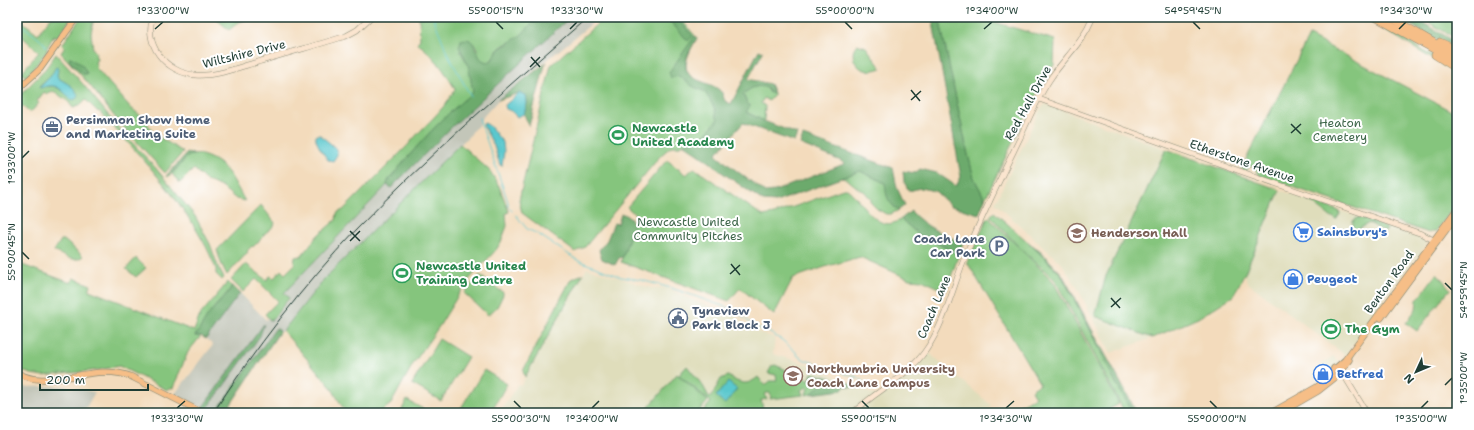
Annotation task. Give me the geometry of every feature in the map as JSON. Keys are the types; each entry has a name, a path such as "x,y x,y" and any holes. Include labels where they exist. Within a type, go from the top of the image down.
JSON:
{"highway":[{"path":"1375,17 1457,50"},
{"path":"1390,17 1394,24 1457,69"},
{"path":"1394,24 1457,56"},
{"path":"1394,24 1457,62"}],"main road":[{"path":"18,90 40,69 77,17"},
{"name":"Benton Road","path":"1280,413 1318,391 1338,372 1345,360 1435,241 1457,209"},
{"name":"Benton Road","path":"1435,241 1457,215"},
{"path":"17,373 29,378 44,379 110,372 121,373 130,376 202,413"},
{"name":"Benton Road","path":"1271,413 1317,387 1338,372"}],"street":[{"name":"Wiltshire Drive","path":"153,17 150,24 151,37 154,47 160,56 168,65 175,69 186,74 199,76 224,71 346,36 357,30 372,17"},
{"name":"Red Hall Drive","path":"998,182 1050,80 1075,49 1093,17"},
{"name":"Etherstone Avenue","path":"1039,100 1422,234 1435,241"},
{"name":"Coach Lane","path":"853,413 870,398 906,373 919,360 935,337 964,260 998,182"},
{"path":"1338,372 1367,413"}],"shaded area":[{"path":"560,17 600,17 498,100 481,119 479,125 471,134 324,279 283,331 280,332 225,413 215,413 174,395 213,345 206,339 240,293 266,320 268,318 271,321 289,299 283,294 387,185 388,181"},
{"name":"Henderson Hall","path":"1046,104 1166,149 1106,276 1095,316 1152,338 1111,353 1076,285 1062,264 995,203 1042,106"},
{"path":"1280,190 1426,241 1427,244 1378,306 1358,338 1345,355 1246,280 1245,273"},
{"path":"587,268 651,288 667,288 695,301 734,315 753,330 775,338 773,354 810,365 877,396 908,374 929,353 991,405 985,413 499,413 518,384 521,385"},
{"path":"1333,356 1339,362 1319,383 1313,375 1313,371"},
{"path":"17,383 23,387 62,386 95,392 83,413 17,413"}],"green space":[{"path":"17,17 38,34 51,17 72,17 58,37 54,35 47,48 47,51 26,77 21,73 39,52 17,32"},
{"path":"81,17 94,17 91,33 93,49 96,52 95,55 97,58 95,63 97,65 96,68 131,108 145,119 153,133 183,152 165,173 118,121 88,83 61,53 65,47 62,45"},
{"path":"214,17 253,17 239,22 229,30"},
{"path":"419,17 538,17 530,28 523,34 499,49 493,59 489,62 484,62 481,60 477,48 469,41 460,51 468,64 474,92 450,112 428,134 388,181 387,185 284,293 289,298 271,321 265,314 278,301 256,279 243,292 231,280 246,264 267,280 270,276 274,278 281,270 285,274 294,265 295,257 301,256 318,235 336,220 337,213 343,210 408,145 444,106 455,89 438,63 417,43 420,39"},
{"path":"538,17 570,17 455,124 391,188 387,185 388,181 428,134 473,92 468,64 459,47 461,40 467,39 471,41 474,44 480,58 489,62 499,49 521,35"},
{"name":"Newcastle United Academy","path":"605,17 679,17 697,38 686,62 688,73 693,78 722,93 718,119 706,134 680,146 672,146 661,155 585,247 575,252 522,213 519,200 551,65"},
{"path":"666,17 676,17 693,36 688,41"},
{"path":"932,17 939,17 968,155 974,178 985,199 979,214 951,206 935,191 920,188 909,191 904,182 903,171 915,173 920,169 937,173 956,186 961,177"},
{"path":"939,17 982,17 987,20 1055,40 1054,65 1042,83 985,199 974,178 968,155"},
{"path":"1364,17 1369,17 1451,68 1450,70"},
{"path":"1397,17 1413,17 1456,42 1453,46 1426,34"},
{"path":"1419,17 1457,17 1457,39"},
{"path":"695,36 697,38 687,57 687,72 692,77 718,89 722,93 725,101 731,104 759,50 763,52 748,79 770,84 774,93 770,93 767,88 760,86 751,88 743,94 747,104 750,106 746,112 797,134 794,142 743,123 716,154 717,156 765,192 775,191 844,164 841,161 800,144 803,136 893,168 897,188 905,205 899,210 892,205 888,198 885,183 860,171 776,202 763,201 684,144 706,134 718,119 716,117 715,109 705,92 692,86 679,76 671,78 669,72"},
{"name":"Heaton Cemetery","path":"1309,36 1457,114 1457,203 1436,231 1429,233 1260,176 1255,167 1250,166 1246,171 1241,169"},
{"path":"857,44 866,47 881,68 869,71 862,69 856,64 853,54"},
{"path":"56,54 124,134 154,166 195,216 210,244 224,278 222,280 216,274 216,269 203,241 181,206 155,173 99,111 98,112 86,100 81,105 73,108 66,99 55,92 50,92 47,94 44,92 37,101 39,103 30,113 20,104 19,99 22,93 43,72","holes":["56,67 58,70 58,78 77,92 73,100 63,91 54,86 39,87 51,76"]},
{"path":"70,57 80,64 87,74 83,74 69,61"},
{"path":"547,62 529,126 524,114 527,103 526,95 519,93 498,100"},
{"path":"761,85 767,88 770,93 774,93 769,101 764,98 761,103 765,106 764,121 746,112 747,104 743,94 751,88"},
{"name":"Newcastle United Training Centre","path":"460,144 490,171 499,186 509,212 506,213 507,226 501,242 496,250 465,284 440,325 413,364 391,404 379,413 346,413 331,387 283,331 324,279"},
{"path":"1166,149 1280,190 1245,273 1233,296 1198,318 1152,338 1095,316 1106,276"},
{"path":"187,153 198,154 188,156 168,177 166,176"},
{"path":"198,154 216,161 227,171 232,177 245,201 236,199 223,188 204,179 194,169 180,183 172,174 188,156"},
{"name":"Newcastle United Community Pitches","path":"667,160 686,175 694,168 763,216 774,214 843,189 847,189 877,220 885,223 892,223 901,219 919,235 959,254 946,291 922,280 909,279 860,257 793,278 774,315 740,288 729,301 621,262 636,215 627,207"},
{"path":"860,171 886,183 894,207 899,210 891,214 886,214 877,209 871,203 871,199 864,191 860,190 847,179 841,178"},
{"path":"1309,200 1339,211 1340,214 1336,220"},
{"path":"261,205 275,223 274,226 247,251 248,252 227,275 217,250"},
{"path":"911,211 922,222 942,234 963,243 959,254 919,235 901,219"},
{"path":"994,212 1061,274 1095,339 1112,376 1133,413 1125,413 1055,280 1020,248 990,216"},
{"path":"621,214 624,214 631,219 633,225 623,257 619,258 615,265 602,259 599,250 607,240 614,223 618,224"},
{"path":"988,217 1053,281 1119,404 1102,413 1022,413 1019,406 1035,397 1031,390 1040,384 967,262"},
{"path":"1357,218 1361,218 1387,229 1385,232 1369,223 1355,231 1353,221"},
{"path":"61,240 64,240 83,256 72,259 54,251"},
{"path":"1027,241 1042,253 1062,274 1137,413 1133,413 1112,376 1095,339 1061,274"},
{"path":"136,258 146,268 136,277 126,269"},
{"path":"17,263 71,283 73,278 91,285 89,290 194,331 200,315 228,282 232,286 215,306 195,336 201,336 188,352 173,388 167,390 119,366 99,370 43,376 17,369"},
{"path":"1437,273 1450,289 1417,331 1406,323 1416,309 1417,300"},
{"path":"583,274 525,377 523,371 571,279"},
{"path":"480,275 491,285 503,292 497,307 488,315 464,293"},
{"path":"232,286 240,293 206,339 201,336 195,336 211,311"},
{"path":"264,324 260,336 207,409 202,408"},
{"path":"276,328 280,331 225,413 215,413"},
{"path":"439,339 468,357 441,401 412,384"},
{"path":"775,365 809,380 819,379 822,383 811,394 806,395 807,387 801,390 803,395 770,399 770,393 766,393 764,395 767,399 761,400 764,413 702,413 711,402 679,375 687,366 703,386 709,397 711,397 721,379 728,376 743,383 750,382 758,377 765,386 770,381 777,381 776,375 768,373 772,366"},
{"path":"484,370 507,384 490,413 458,413"},
{"path":"812,373 859,386 858,388 845,386 842,390 811,394 822,383 819,379 809,381"},
{"path":"677,374 708,401 697,413 644,413"},
{"path":"407,400 430,413 400,413"}],"water":[{"path":"56,67 58,68 58,78 75,90 78,96 76,99 71,100 56,86 39,88 51,76"},
{"path":"519,93 526,95 527,103 524,114 517,117 511,111 506,109 505,105"},
{"path":"484,123 492,128 503,142 504,152 502,166 500,165 494,146 483,125"},
{"path":"316,135 320,135 337,149 337,155 333,161 328,160 322,151 316,141"},
{"path":"728,382 737,389 725,404 716,396"}],"waterway":[{"path":"433,17 447,52 471,97"},
{"path":"17,21 44,43 46,47"},
{"path":"479,118 508,202 508,206 512,211"},
{"path":"516,215 527,229 538,234 577,260 621,277 641,280 671,288 734,310 754,326 782,340 795,351 798,356 805,360 859,378 874,391"}],"railway":[{"path":"213,413 280,318 336,251 412,174 441,147 588,17"}],"place":[{"name":"Persimmon Show Home and Marketing Suite","path":"52,127"},
{"name":"Newcastle United Academy","path":"618,135"},
{"name":"Sainsbury's","path":"1303,232"},
{"name":"Henderson Hall","path":"1077,233"},
{"name":"Coach Lane Car Park","path":"999,246"},
{"name":"Newcastle United Training Centre","path":"402,273"},
{"name":"Peugeot","path":"1293,279"},
{"name":"Tyneview Park Block J","path":"678,318"},
{"name":"The Gym","path":"1331,329"},
{"name":"Betfred","path":"1323,374"},
{"name":"Northumbria University Coach Lane Campus","path":"793,376"}]}
